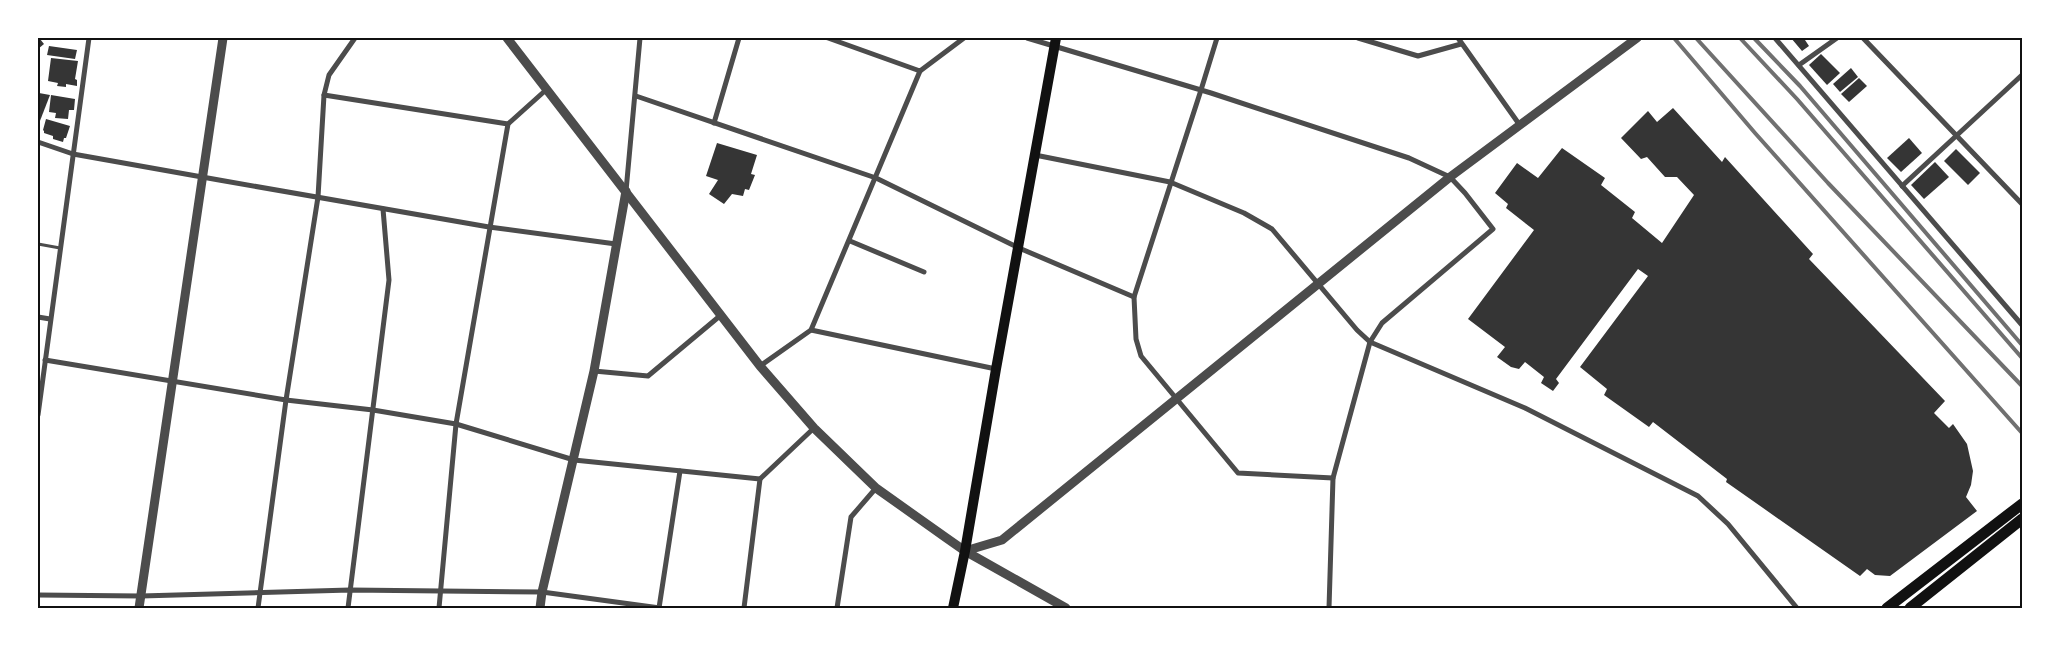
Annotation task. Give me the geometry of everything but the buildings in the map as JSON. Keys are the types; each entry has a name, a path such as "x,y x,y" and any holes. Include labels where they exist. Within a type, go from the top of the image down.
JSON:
{"highway":[{"path":"1887,608 2022,504"},
{"path":"1910,608 2022,519"}],"main road":[{"path":"953,608 965,551 1055,42"}],"street":[{"path":"38,415 89,38"},
{"path":"139,608 223,38"},
{"path":"258,608 286,400 318,197 324,95 329,75 355,38"},
{"path":"507,38 760,366 814,428 876,488 965,551 1066,608"},
{"path":"540,608 542,592 594,371 626,191 640,38"},
{"path":"714,122 739,38"},
{"path":"828,38 920,71"},
{"path":"760,366 811,330 920,71 964,38"},
{"path":"1027,38 1055,42 1409,158 1450,177 1493,229 1382,323 1370,342 1333,478 1329,608"},
{"path":"1216,38 1134,297 1136,340 1141,356 1238,473 1333,478"},
{"path":"1358,38 1418,56 1460,44"},
{"path":"1458,38 1460,44 1519,124"},
{"path":"965,551 1002,540 1450,177 1636,38"},
{"path":"1776,38 2022,325"},
{"path":"1799,65 1837,38"},
{"path":"1863,38 2022,204"},
{"path":"1902,186 2022,75"},
{"path":"439,608 456,424 508,124 547,88"},
{"path":"324,95 508,124"},
{"path":"636,96 876,178 1019,248 1134,297"},
{"path":"38,142 73,154 383,209 489,227 616,244"},
{"path":"1035,155 1170,182 1244,213 1272,229 1357,330 1370,342 1524,408 1698,496 1728,524 1797,608"},
{"path":"348,608 389,280 383,209"},
{"path":"850,241 924,272"},
{"path":"594,371 648,376 721,315"},
{"path":"38,317 50,319"},
{"path":"811,330 996,370"},
{"path":"44,360 286,400 373,410 456,424 574,460 760,479"},
{"path":"744,608 760,479 814,428"},
{"path":"38,595 141,596 260,591 350,590 542,592 659,608 680,471"},
{"path":"837,608 851,517 876,488"}],"lane":[{"path":"38,244 60,248"}],"railway":[{"path":"1674,38 1755,133 2022,433"},
{"path":"1696,38 1828,183 2022,386"},
{"path":"1740,38 1797,99 2022,358"},
{"path":"1754,38 1800,86 2022,345"}]}
